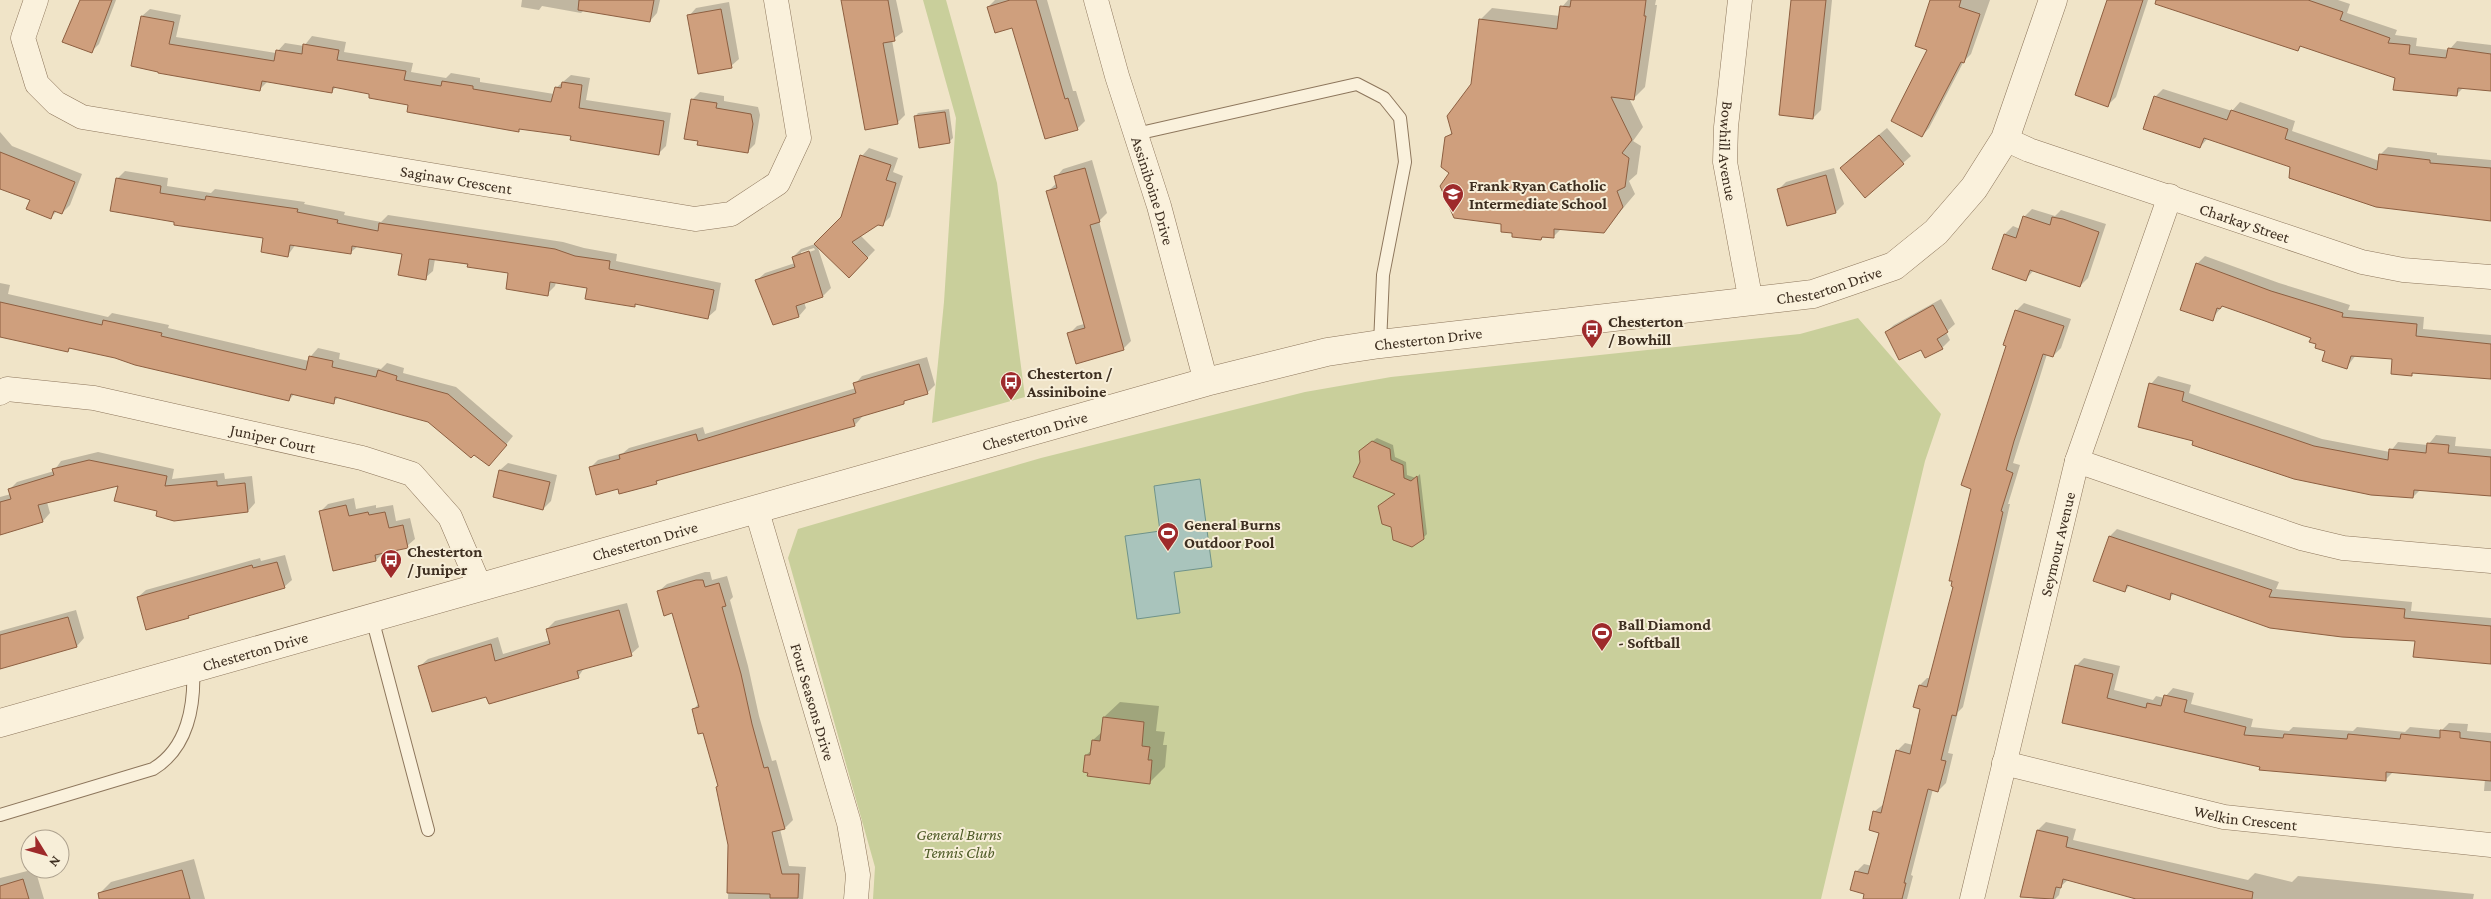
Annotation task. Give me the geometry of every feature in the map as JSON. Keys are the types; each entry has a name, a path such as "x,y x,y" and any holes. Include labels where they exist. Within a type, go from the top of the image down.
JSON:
{"street":[{"name":"Saginaw Crescent","path":"36,0 23,38 37,84 56,103 82,117 694,219 732,214 778,184 799,138 776,0"},
{"name":"Assiniboine Drive","path":"1096,0 1159,206 1206,382"},
{"name":"Bowhill Avenue","path":"1740,0 1726,127 1725,162 1751,302"},
{"name":"Chesterton Drive","path":"0,723 756,508 1022,436 1206,382 1327,352 1380,344 1813,294 1894,266 1936,232 1974,188 2005,139 2053,0"},
{"name":"Charkay Street","path":"2005,139 2028,150 2170,196 2362,262 2403,270 2491,277"},
{"name":"Seymour Avenue","path":"1972,899 2077,461 2170,196"},
{"name":"Juniper Court","path":"0,393 7,389 94,398 362,458 412,474 450,517 480,587"},
{"path":"2077,461 2301,538 2343,548 2491,561"},
{"name":"Four Seasons Drive","path":"756,508 849,824 858,875 856,899"},
{"name":"Welkin Crescent","path":"2004,763 2224,816 2491,845"}],"lane":[{"path":"1136,134 1357,84 1384,98 1400,118 1405,162 1383,275 1380,344"},
{"path":"372,618 428,830"},
{"path":"0,815 154,769 164,762 177,747 187,725 194,693 193,668"}],"green space":[{"path":"923,0 946,0 997,183 1025,397 932,423 944,302 956,118"},
{"name":"General Burns Tennis Club","path":"1858,318 1941,414 1925,461 1821,899 873,899 875,867 788,558 798,529 1041,458 1305,392 1391,377 1800,334"}],"water":[{"name":"General Burns Outdoor Pool","path":"1200,479 1212,567 1174,572 1180,613 1137,619 1125,536 1160,531 1154,486"}],"building":[{"path":"80,0 112,0 92,53 62,42"},
{"path":"579,0 654,0 650,22 578,10"},
{"path":"841,0 888,0 895,41 883,43 898,124 865,130"},
{"path":"1010,0 1036,0 1065,99 1068,98 1078,130 1045,139 1012,28 995,33 987,7"},
{"path":"1571,0 1646,0 1644,16 1646,16 1634,100 1611,97 1632,140 1622,153 1629,158 1625,187 1617,191 1623,207 1604,233 1554,229 1554,238 1542,237 1541,240 1512,237 1512,233 1501,232 1501,224 1454,218 1440,186 1449,173 1441,167 1445,137 1452,134 1447,116 1471,84 1479,19 1557,29 1560,6 1570,7"},
{"path":"1791,0 1826,0 1813,119 1779,115"},
{"path":"1930,0 1961,0 1959,7 1980,14 1964,63 1961,62 1922,137 1891,121 1927,50 1915,46"},
{"path":"2107,0 2143,0 2108,107 2075,95"},
{"path":"2156,0 2308,0 2343,12 2340,20 2390,38 2388,43 2410,45 2409,54 2446,58 2448,48 2491,54 2491,91 2458,88 2457,96 2393,90 2395,78 2300,46 2298,51 2155,4"},
{"path":"721,9 732,68 698,74 687,15"},
{"path":"141,16 174,22 169,44 274,61 276,50 302,54 303,44 339,50 337,60 406,71 404,80 441,86 442,81 473,86 473,89 551,102 555,87 561,88 562,82 582,85 579,108 664,121 659,155 570,140 571,136 519,129 519,132 407,112 408,105 369,98 369,94 333,87 332,93 262,81 260,91 158,73 131,66"},
{"path":"2154,96 2227,120 2231,110 2288,129 2285,139 2377,170 2379,154 2430,160 2430,163 2491,168 2491,221 2376,207 2289,178 2290,167 2204,138 2200,148 2143,129"},
{"path":"691,99 717,103 716,108 751,114 753,124 748,153 697,145 698,141 684,139"},
{"path":"945,112 950,143 919,148 914,116"},
{"path":"1879,135 1904,164 1865,198 1840,168"},
{"path":"0,152 75,182 62,214 54,211 51,219 26,209 30,200 0,189"},
{"path":"860,155 891,165 886,180 896,183 883,226 878,225 852,242 868,258 849,278 814,244 841,217"},
{"path":"1085,168 1100,222 1090,225 1124,350 1076,364 1067,333 1085,328 1046,191 1057,188 1054,176"},
{"path":"1826,175 1836,213 1787,226 1777,189"},
{"path":"116,178 161,186 160,193 205,200 206,196 298,209 297,212 338,220 337,223 378,231 379,223 555,249 575,256 610,261 609,269 714,290 708,319 635,304 635,307 585,299 587,288 550,282 548,296 506,289 508,273 467,267 468,264 429,259 426,280 398,275 402,254 352,246 351,254 290,245 288,257 261,252 263,238 174,225 174,222 110,211"},
{"path":"2023,216 2050,225 2052,217 2063,219 2099,232 2080,287 2030,270 2026,281 1992,269 2004,234 2016,238"},
{"path":"809,251 823,297 796,306 799,317 773,325 755,280 795,267 792,257"},
{"path":"2196,263 2271,291 2343,313 2342,317 2417,324 2416,336 2491,344 2491,379 2412,373 2412,376 2391,374 2392,359 2351,356 2347,369 2322,361 2325,351 2315,348 2316,344 2309,342 2311,338 2265,321 2222,306 2220,309 2217,308 2213,321 2180,310"},
{"path":"0,302 102,325 103,320 162,333 161,336 306,370 309,356 333,361 332,367 376,377 378,370 397,376 396,380 448,394 507,445 489,466 474,455 471,458 428,422 335,397 334,404 291,394 289,401 135,365 115,358 69,348 68,352 0,337"},
{"path":"1933,305 1948,332 1937,339 1943,349 1925,358 1921,350 1899,360 1885,332"},
{"path":"2015,310 2064,326 2053,357 2043,354 2014,441 2006,470 2013,473 2001,511 2003,512 1956,716 1952,715 1941,760 1946,761 1938,792 1928,789 1904,883 1906,883 1902,899 1863,899 1864,894 1850,890 1855,871 1868,874 1879,833 1869,830 1873,811 1881,813 1896,750 1910,754 1920,709 1913,707 1919,685 1927,687 1953,587 1951,586 1952,581 1949,581 1971,489 1961,485 2006,346 2003,345"},
{"path":"919,364 928,394 904,401 904,404 853,419 855,426 656,481 657,484 619,494 618,489 596,495 589,467 620,459 619,455 696,434 698,441 856,393 853,383"},
{"path":"2149,383 2184,392 2182,401 2314,446 2388,460 2389,449 2426,453 2427,443 2449,445 2448,453 2491,457 2491,496 2414,490 2413,498 2371,495 2294,479 2192,445 2193,441 2138,427"},
{"path":"1372,441 1390,449 1391,460 1403,465 1404,478 1411,481 1417,476 1424,539 1412,547 1393,540 1391,527 1382,524 1378,506 1395,494 1353,477 1360,462 1359,451"},
{"path":"89,460 167,476 165,486 217,481 217,486 245,483 248,512 174,521 156,516 157,511 114,501 118,486 38,505 43,522 0,535 0,502 11,499 8,489 54,475 52,469"},
{"path":"499,470 550,482 543,510 493,497"},
{"path":"346,505 349,516 368,512 369,515 385,512 389,528 403,525 408,548 375,555 376,561 333,571 319,511"},
{"path":"2109,536 2272,590 2269,597 2405,609 2404,618 2491,626 2491,664 2413,657 2415,641 2342,637 2270,628 2171,593 2170,600 2127,585 2125,592 2093,581"},
{"path":"277,562 285,588 146,630 137,597 252,565 253,568"},
{"path":"696,580 703,580 705,587 719,583 726,606 722,607 741,674 752,724 764,768 768,767 785,829 772,832 782,874 799,874 798,898 770,898 770,894 727,893 728,845 716,787 718,786 703,733 698,734 692,709 699,707 672,613 664,616 657,591"},
{"path":"619,610 632,656 577,671 579,678 489,704 486,697 432,712 418,666 491,644 495,661 550,644 546,629"},
{"path":"68,617 77,647 0,669 0,635"},
{"path":"2075,665 2113,674 2107,698 2146,708 2147,703 2161,706 2164,695 2187,700 2184,712 2246,727 2244,735 2283,738 2284,734 2347,739 2348,734 2400,739 2401,734 2440,738 2440,730 2460,732 2460,738 2491,742 2491,781 2386,772 2386,781 2259,770 2260,767 2062,723"},
{"path":"1103,717 1144,722 1142,746 1150,747 1148,760 1152,760 1150,784 1087,776 1088,773 1083,772 1085,755 1090,755 1092,740 1100,741"},
{"path":"2037,830 2068,837 2066,847 2253,892 2252,899 2136,899 2063,879 2061,888 2056,887 2053,899 2020,897"},
{"path":"182,870 190,899 99,899 98,893"},
{"path":"23,879 29,899 0,899 0,886"}],"place":[{"name":"Frank Ryan Catholic Intermediate School","path":"1453,213"},
{"name":"Chesterton / Bowhill","path":"1592,349"},
{"name":"Chesterton / Assiniboine","path":"1011,401"},
{"name":"General Burns Outdoor Pool","path":"1168,552"},
{"name":"Chesterton / Juniper","path":"391,579"},
{"name":"Ball Diamond - Softball","path":"1602,652"}]}
